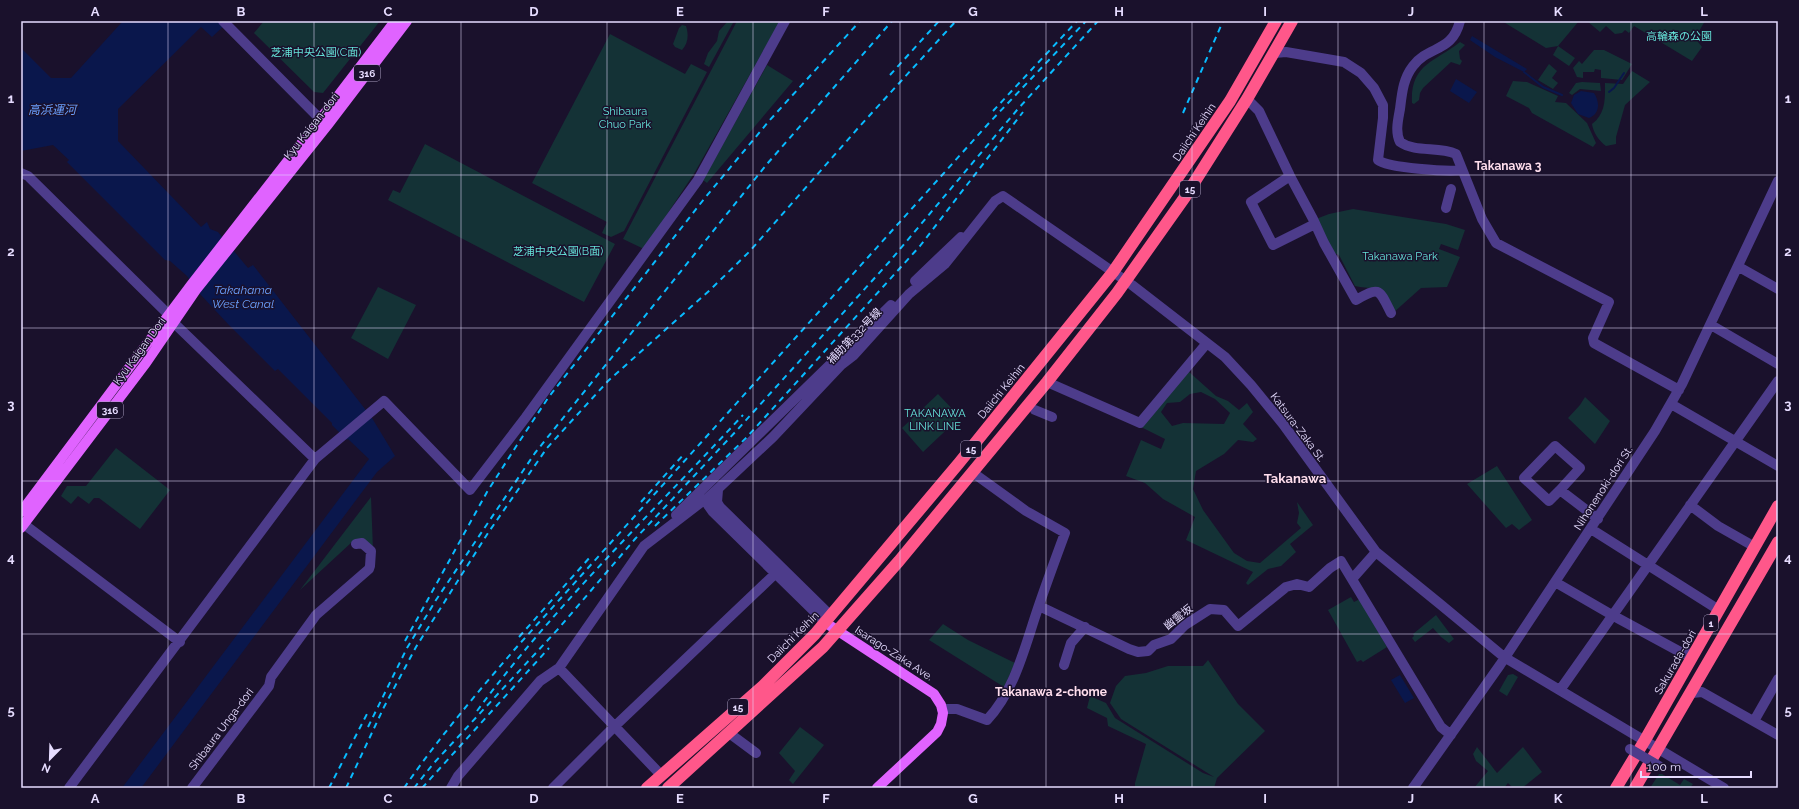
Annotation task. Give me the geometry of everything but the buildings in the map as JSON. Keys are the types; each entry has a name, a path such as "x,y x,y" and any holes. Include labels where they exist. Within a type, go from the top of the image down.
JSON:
{"highway":[{"name":"Daiichi Keihin","path":"647,788 763,686 828,620 959,463 1113,272 1230,101 1276,21"},
{"name":"15","path":"668,788 823,647 899,561 1046,382 1126,281 1185,197 1275,53 1292,21"},
{"path":"1084,308 1097,318"},
{"name":"Sakurada-dori","path":"1616,788 1695,653 1778,506"},
{"name":"1","path":"1635,788 1692,693 1778,542"}],"main road":[{"name":"Kyu Kaigan-dori","path":"324,122 395,21"},
{"name":"Kyu Kaigan-dori","path":"229,242 406,21"},
{"name":"Kyu Kaigan Dori","path":"21,512 172,319 229,242"},
{"name":"Kyu Kaigan Dori","path":"22,525 141,370 172,319"},
{"name":"Isarago-Zaka Ave.","path":"828,620 854,642 929,690 938,698 942,709"},
{"path":"877,788 936,732 941,724 942,709"}],"street":[{"path":"69,788 180,642 315,459 384,401 470,490 526,417 698,180 716,150 785,21"},
{"path":"1460,21 1454,37 1446,44 1420,59 1407,75 1402,90 1398,139 1404,145 1449,151 1456,154 1468,186 1493,240 1543,269 1609,302 1593,338 1594,343 1679,390"},
{"path":"225,23 324,122"},
{"path":"1275,53 1286,52 1344,62 1361,73 1374,88 1383,106 1378,160 1380,162 1386,165 1410,168 1452,171 1462,170"},
{"path":"1247,99 1259,111 1324,243 1356,300 1371,291 1378,292 1382,294 1391,313"},
{"path":"21,174 28,176 315,459"},
{"path":"1290,176 1251,202 1273,245 1315,224"},
{"name":"Nihonenoki-dori St.","path":"1414,788 1591,530 1672,404 1739,267 1778,181"},
{"path":"1446,208 1450,189"},
{"path":"451,788 458,776 540,681 559,668 590,613 644,546 1003,196"},
{"name":"Katsura-Zaka St.","path":"1003,196 1126,281 1225,357 1251,385 1283,424 1376,552 1473,632 1504,657 1724,788"},
{"name":"補助第332号線","path":"828,620 713,512 708,505 708,498 773,437 841,366 854,355 909,294 945,264 995,201 1003,196"},
{"path":"1739,267 1778,289"},
{"path":"1711,325 1778,364"},
{"path":"1046,382 1140,423 1207,343"},
{"path":"1560,690 1647,565 1778,382"},
{"path":"1672,404 1778,466"},
{"path":"1035,410 1052,417"},
{"path":"1555,446 1580,468 1560,490 1549,501 1524,478 1555,446"},
{"path":"942,709 957,709 987,720 995,712 1008,689 1019,663 1065,533 1026,511 972,472"},
{"path":"1560,490 1598,519"},
{"path":"644,546 704,500 828,620"},
{"path":"1690,505 1718,526 1755,546"},
{"path":"22,525 180,642"},
{"path":"1591,530 1719,610"},
{"name":"Shibaura Unga-dori","path":"192,788 270,686 271,677 316,615 369,569 371,560 370,551 362,544 356,544"},
{"path":"1376,552 1353,578 1442,727 1451,735"},
{"name":"幽霊坂","path":"1039,606 1138,652 1148,651 1154,645 1171,639 1185,625 1210,609 1224,610 1238,626 1286,587 1298,584 1309,587 1330,568 1342,561 1353,578"},
{"path":"553,788 614,726 776,573 828,620"},
{"path":"1555,582 1684,654 1695,653"},
{"path":"1064,665 1072,643 1085,627"},
{"path":"559,668 661,775"},
{"path":"1754,721 1778,680"},
{"path":"1692,693 1702,692 1778,735"},
{"path":"729,733 756,753"},
{"path":"1630,749 1659,766"}],"green space":[{"name":"芝浦中央公園(C面)","path":"264,21 380,21 323,93 314,92 254,33"},
{"path":"728,21 734,21 709,67 704,64 708,53 717,41 719,31"},
{"name":"Shibaura Chuo Park","path":"737,21 780,21 695,172 644,249 623,239"},
{"path":"1502,21 1579,21 1558,46 1546,48"},
{"name":"高輪森の公園","path":"1587,21 1705,21 1695,38 1702,47 1692,61 1634,26 1629,33 1625,30 1622,33 1615,34 1606,26 1600,32"},
{"path":"682,25 686,26 688,36 686,45 682,50 675,47 673,44 679,28"},
{"name":"Shibaura Chuo Park","path":"610,34 685,74 691,64 707,72 624,231 611,237 602,233 607,222 532,183"},
{"path":"1460,42 1465,45 1459,51 1460,59 1462,61 1460,65 1451,62 1423,88 1420,93 1419,100 1414,104 1412,103 1412,90 1415,80 1420,72 1426,65"},
{"path":"1558,46 1575,58 1569,66 1553,55"},
{"path":"1594,50 1604,50 1632,64 1622,80 1601,78 1601,70 1595,69 1594,72 1583,72 1583,78 1577,77 1573,68 1579,61 1582,64"},
{"path":"1549,64 1557,71 1552,78 1558,83 1553,89 1538,80"},
{"path":"767,65 793,81 707,183 703,180"},
{"path":"1632,71 1650,82 1625,105 1616,137 1616,144 1606,146 1597,136 1592,124 1597,120 1604,105 1605,83 1623,84"},
{"path":"1513,81 1527,82 1558,96 1555,102 1566,103 1587,123 1596,143 1593,147 1532,113 1529,108 1506,96"},
{"path":"1576,83 1600,83 1601,91 1580,89 1572,95 1569,93"},
{"name":"芝浦中央公園(B面)","path":"425,144 615,244 584,302 388,200 393,190 400,193"},
{"name":"Takanawa Park","path":"1353,209 1446,224 1465,230 1458,250 1441,244 1439,249 1460,257 1447,287 1421,288 1393,313 1380,289 1355,286 1339,255 1334,253 1316,219 1329,214"},
{"path":"378,287 416,305 388,359 351,338"},
{"path":"1188,371 1216,396 1228,401 1239,410 1247,403 1253,412 1243,424 1257,439 1253,442 1238,440 1224,454 1196,471 1193,489 1203,510 1234,553 1247,561 1260,563 1301,528 1297,523 1299,513 1297,502 1313,525 1290,544 1296,552 1281,566 1268,569 1248,585 1246,583 1253,572 1186,540 1195,517 1163,499 1145,483 1126,476 1141,440 1161,449 1165,439 1141,427","holes":["1201,392 1215,399 1230,413 1224,424 1183,423 1172,426 1161,412 1167,403 1180,402 1190,394"]},
{"name":"TAKANAWA LINK LINE","path":"938,394 960,417 923,452 902,428"},
{"path":"1585,397 1610,421 1595,444 1568,418"},
{"path":"116,448 170,490 140,529 99,498 94,498 89,504 78,496 71,504 61,496 67,486 86,486"},
{"path":"1497,466 1532,520 1519,530 1512,524 1506,528 1467,484"},
{"path":"371,497 373,550 352,542 300,590"},
{"path":"1351,597 1354,602 1360,599 1387,647 1363,662 1361,660 1357,662 1328,610"},
{"path":"1436,615 1454,639 1449,643 1433,628 1415,642 1412,638 1414,636 1413,634"},
{"path":"943,624 968,640 1015,663 1004,687 929,640"},
{"path":"1208,660 1238,704 1265,731 1217,778 1214,788 1135,788 1135,783 1146,744 1108,726 1107,718 1087,708 1090,696 1106,703 1115,718 1203,773 1214,777 1121,719 1110,703 1116,686 1125,676 1146,673 1168,666 1203,666"},
{"path":"1513,674 1518,677 1507,696 1499,691 1508,675"},
{"path":"800,727 824,745 793,784 789,780 795,771 779,753"},
{"path":"1477,747 1497,773 1523,747 1542,772 1522,788 1513,788 1508,783 1504,788 1474,788 1488,771 1476,761 1473,754"},
{"path":"1659,774 1662,774 1680,785 1684,779 1693,784 1690,788 1650,788"}],"water":[{"path":"123,21 229,21 212,37 201,27 118,109 118,141 201,227 207,222 210,229 218,232 248,268 253,265 372,418 395,456 377,472 141,788 122,788 369,459 348,439 347,440 278,369 275,371 200,294 187,276 170,261 165,260 67,162 69,160 53,145 21,151 21,48 51,78 71,78"},
{"path":"1472,36 1527,69 1524,72 1495,57 1470,40"},
{"path":"1456,79 1477,92 1469,103 1450,91"},
{"path":"1581,91 1594,93 1596,96 1598,104 1597,111 1589,118 1578,114 1571,103 1574,95"},
{"path":"1400,675 1414,698 1405,703 1391,680"}],"waterway":[{"path":"1524,72 1543,87 1562,95"},
{"path":"1609,92 1614,88 1624,73"}],"railway":[{"path":"405,641 487,492 548,398 704,199 769,121 860,21"},
{"path":"368,727 407,648 436,600 535,453 767,164 892,21"},
{"path":"890,75 939,21"},
{"path":"346,788 384,707 416,647 488,533 547,448 608,381 710,290 750,251 859,127 956,21"},
{"path":"993,111 1077,21"},
{"path":"404,788 430,752 515,649 989,123 1086,21"},
{"path":"414,788 433,764 559,628 635,539 738,429 890,261 1017,110 1098,21"},
{"path":"1183,113 1223,21"},
{"path":"655,526 747,437 920,246 1023,112"},
{"path":"477,711 539,633 572,596 743,415"},
{"path":"641,502 684,454"},
{"path":"519,637 591,556"},
{"path":"422,788 549,648"},
{"path":"329,788 369,710"}],"district":[{"name":"Takanawa 3","path":"1508,166"},
{"name":"Takanawa","path":"1295,478"},
{"name":"Takanawa 2-chome","path":"1051,692"}],"water label":[{"name":"高浜運河","path":"52,110"},
{"name":"Takahama West Canal","path":"243,297"}]}
